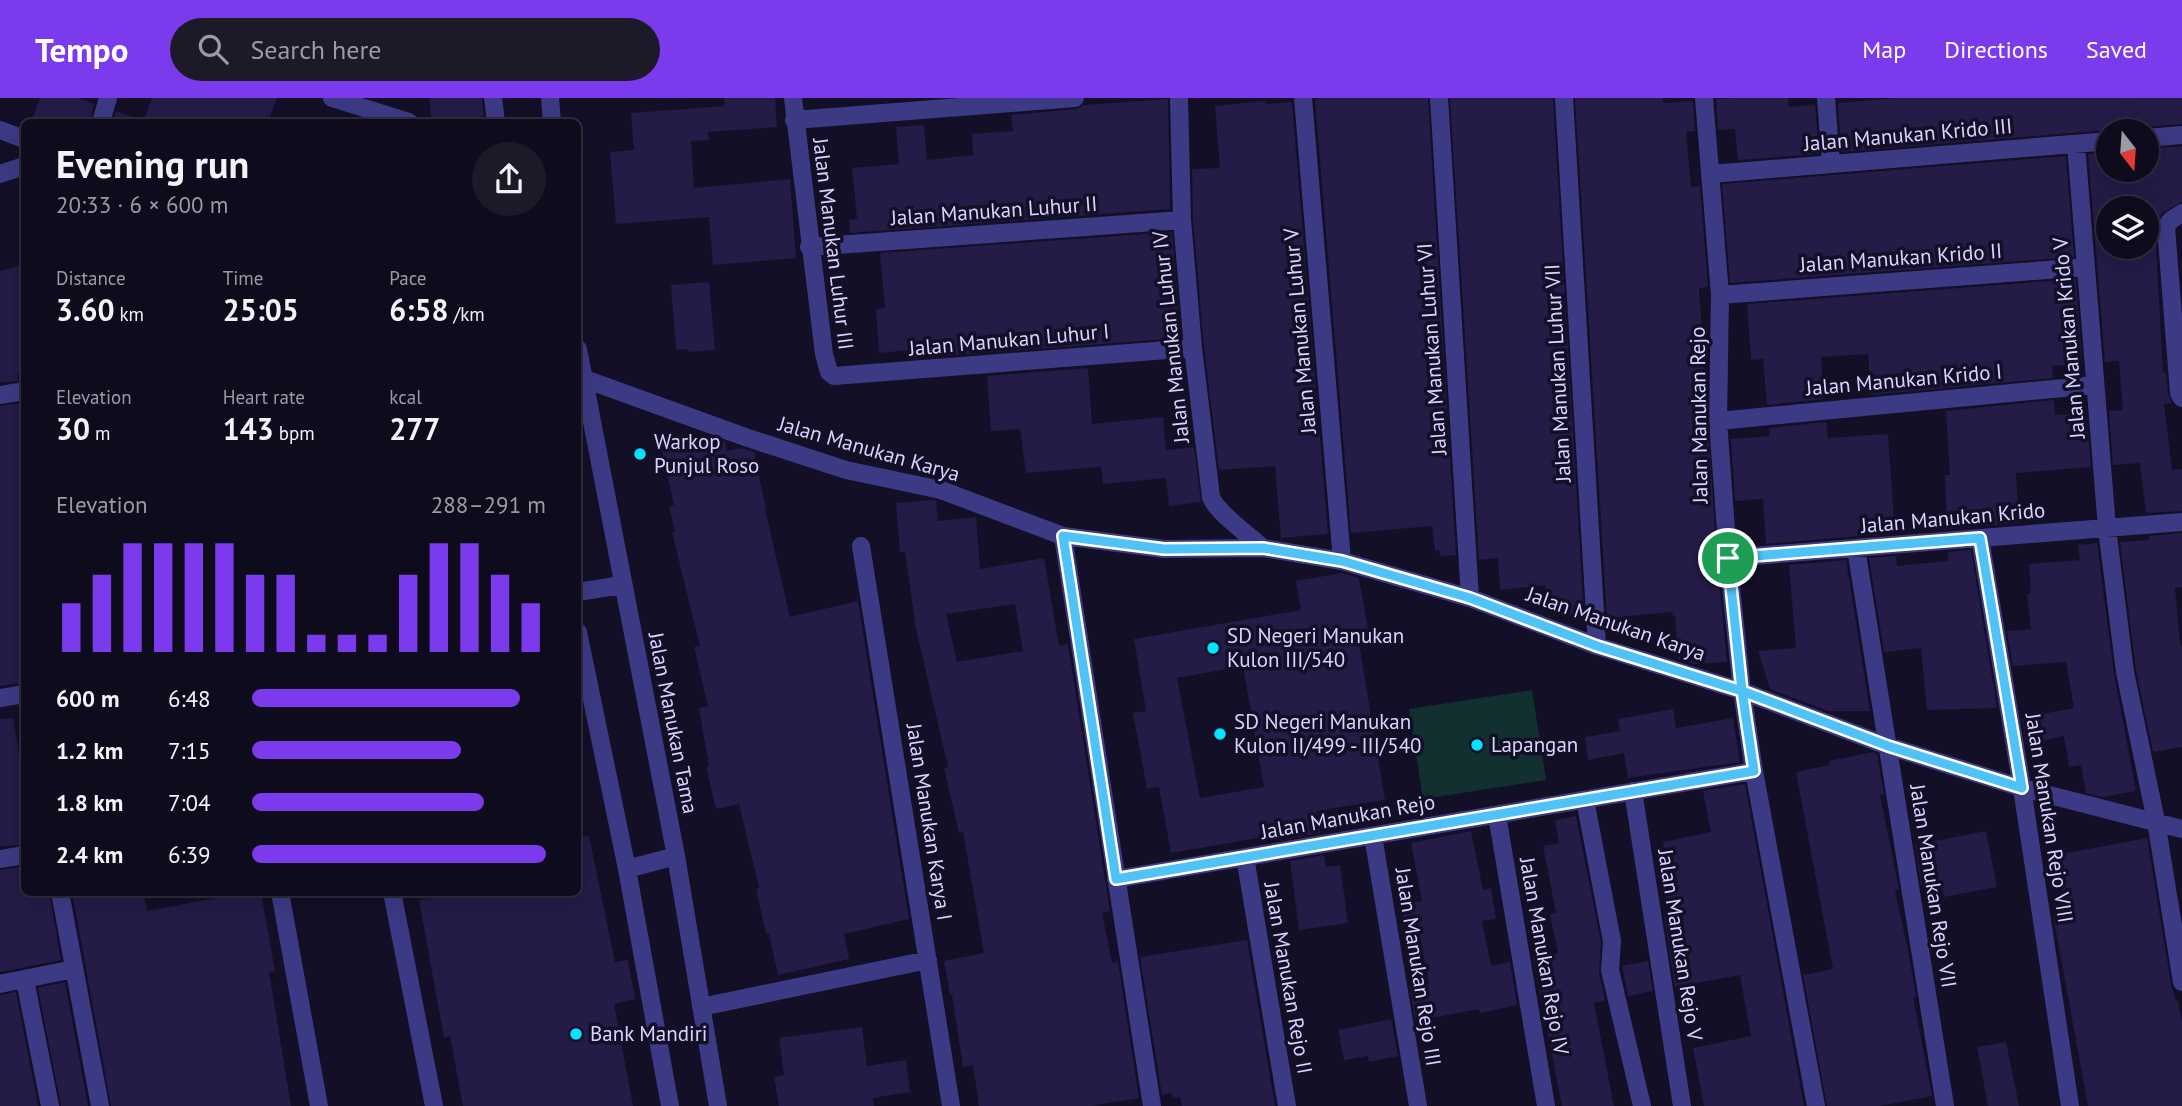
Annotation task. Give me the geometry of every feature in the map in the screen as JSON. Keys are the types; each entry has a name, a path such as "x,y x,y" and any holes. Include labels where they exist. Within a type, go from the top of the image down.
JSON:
{"street":[{"path":"102,119 108,98"},
{"path":"332,98 399,119"},
{"path":"493,98 496,119"},
{"path":"550,98 552,119"},
{"name":"Jalan Manukan Luhur III","path":"793,98 824,354 829,372"},
{"path":"794,120 954,103 1074,98"},
{"name":"Jalan Manukan Luhur IV","path":"1179,98 1182,220 1211,497 1219,511 1263,548"},
{"name":"Jalan Manukan Luhur V","path":"1303,98 1342,561"},
{"name":"Jalan Manukan Luhur VI","path":"1439,98 1470,598"},
{"name":"Jalan Manukan Luhur VII","path":"1564,98 1597,646"},
{"name":"Jalan Manukan Rejo","path":"1704,98 1720,295 1718,421 1728,558 1742,691 1754,771 1816,1106"},
{"path":"1826,98 1831,164"},
{"path":"0,130 21,138"},
{"path":"2160,137 2182,135"},
{"name":"Jalan Manukan Krido III","path":"1711,174 2096,142"},
{"name":"Jalan Manukan Krido V","path":"2076,144 2107,528 2125,672 2156,821 2182,982"},
{"path":"0,174 21,167"},
{"path":"2182,213 2166,227 2179,393 2182,398"},
{"name":"Jalan Manukan Luhur II","path":"810,247 1182,220"},
{"name":"Jalan Manukan Krido II","path":"1720,295 2086,267"},
{"name":"Jalan Manukan Luhur I","path":"829,372 841,377 1194,348"},
{"name":"Jalan Manukan Tama","path":"581,371 676,856 718,1106"},
{"name":"Jalan Manukan Karya","path":"582,378 846,470 941,490 1063,536 1164,549 1263,548 1342,561 1470,598 1597,646 1742,691 1888,746 2022,788 2182,829"},
{"name":"Jalan Manukan Krido I","path":"1718,421 2095,385"},
{"path":"0,396 21,392"},
{"name":"Jalan Manukan Krido","path":"1728,558 2182,522"},
{"path":"1063,536 1152,1106"},
{"name":"Jalan Manukan Rejo VIII","path":"1980,538 2022,788 2070,1106"},
{"name":"Jalan Manukan Karya I","path":"860,546 951,1106"},
{"name":"Jalan Manukan Rejo VII","path":"1856,548 1945,1106"},
{"path":"581,592 622,585"},
{"path":"581,647 627,869 670,1106"},
{"path":"0,698 21,694"},
{"name":"Jalan Manukan Rejo","path":"1116,879 1754,771"},
{"name":"Jalan Manukan Rejo V","path":"1633,791 1682,1106"},
{"path":"1585,800 1612,941 1610,970 1642,1106"},
{"name":"Jalan Manukan Rejo IV","path":"1497,815 1546,1106"},
{"name":"Jalan Manukan Rejo III","path":"1373,836 1418,1106"},
{"path":"0,859 21,856"},
{"path":"627,869 676,856"},
{"name":"Jalan Manukan Rejo II","path":"1245,857 1287,1106"},
{"path":"61,896 100,1106"},
{"path":"281,896 319,1106"},
{"path":"393,896 434,1106"},
{"path":"701,1007 928,960"},
{"path":"0,984 74,969"},
{"path":"25,979 50,1106"}],"green space":[{"name":"Lapangan","path":"1532,690 1546,780 1423,799 1409,709"}],"building":[{"path":"40,98 78,98 94,104 91,119 32,119"},
{"path":"152,98 277,98 269,119 144,119"},
{"path":"429,98 482,98 484,116 432,119"},
{"path":"724,98 775,98 777,127 708,132 709,140 691,141 694,188 790,179 796,258 713,265 709,217 616,224 610,152 634,150 631,113 725,106"},
{"path":"1428,98 1456,555 1440,556 1439,550 1435,551 1432,526 1351,533 1315,100"},
{"path":"1450,98 1553,98 1584,618 1542,610 1546,585 1500,590 1498,558 1479,560"},
{"path":"1575,98 1663,98 1663,103 1693,101 1695,131 1686,132 1691,187 1700,186 1708,287 1699,288 1717,559 1727,662 1695,664 1678,659 1675,616 1672,612 1607,618"},
{"path":"1788,98 1789,107 1815,105 1819,154 1738,160 1735,129 1718,130 1716,99"},
{"path":"1897,98 2182,98 2182,124 2160,126 2160,119 2096,119 2096,131 1841,152 1838,103"},
{"path":"1168,99 1170,209 850,233 849,220 857,219 852,168 899,164 896,127 924,125 927,160 973,155 972,134 1013,131 1011,115 1076,109 1084,105"},
{"path":"1266,101 1266,104 1292,102 1328,534 1281,538 1275,466 1219,470 1204,347 1193,219 1192,169 1220,168 1215,106"},
{"path":"116,111 138,119 114,119"},
{"path":"2182,146 2182,202 2162,213 2159,219 2159,196 2096,196 2096,252 2088,154 2096,153 2096,182 2160,182 2160,148"},
{"path":"2066,156 2074,257 1730,283 1722,184"},
{"path":"1172,232 1181,338 942,356 941,347 879,353 876,309 885,308 880,253"},
{"path":"2097,259 2157,259 2163,373 2166,373 2168,394 2172,403 2164,404 2172,470 2182,469 2182,511 2146,513 2140,463 2113,465 2109,411 2123,410 2119,361 2105,362"},
{"path":"21,265 21,373 17,374 18,381 0,383 0,271"},
{"path":"2076,279 2082,364 2052,366 2053,378 1871,395 1868,354 1821,357 1824,399 1767,405 1763,359 1751,360 1747,304"},
{"path":"709,282 715,350 676,350 671,285"},
{"path":"1088,368 1092,424 1163,417 1166,450 1194,447 1201,502 1169,506 1166,478 1103,484 1101,467 1026,473 1020,429 991,431 987,376"},
{"path":"2054,400 2055,415 2086,413 2091,467 2016,473 2019,523 1947,529 1945,475 1950,475 1946,411"},
{"path":"21,403 21,683 0,686 0,406"},
{"path":"1826,422 1828,438 1888,434 1895,533 1766,544 1763,499 1735,501 1731,439 1770,436 1769,428"},
{"path":"714,438 725,442 727,451 741,448 754,452 790,617 858,601 909,919 844,934 849,959 778,975 769,934 766,934 756,889 759,888 739,804 716,809 706,767 709,766 699,708 708,706 694,647 700,646 672,532 675,532 669,506 674,505 662,450"},
{"path":"936,501 938,521 976,517 980,569 1044,558 1059,646 1068,644 1110,911 1102,913 1112,963 1118,962 1139,1098 1090,1106 979,1106 973,1065 963,1067 944,961 984,953 963,832 959,833 944,768 948,767 916,629 905,552 900,552 896,503","holes":["1015,604 1023,651 957,662 946,614"]},
{"path":"2182,533 2182,587 2175,588 2182,645 2182,747 2153,752 2136,670 2120,542 2149,540 2149,536"},
{"path":"2097,543 2114,674 2136,791 2103,797 2086,793 2081,765 2069,767 2064,736 2026,744 2022,718 2074,708 2066,662 2013,666 2007,631 2031,629 2027,594 2031,593 2029,564 2080,560 2078,545"},
{"path":"1971,550 1997,708 1927,710 1921,648 1884,652 1869,558 1896,556 1897,566 1948,561 1948,552"},
{"path":"1846,560 1870,711 1828,711 1770,689 1758,651 1796,648 1789,565"},
{"name":"SD Negeri Manukan Kulon II/499 - III/540","path":"1342,573 1359,578 1369,635 1358,637 1385,800 1316,811 1320,833 1287,839 1286,833 1171,853 1159,787 1147,789 1133,713 1146,711 1134,639 1301,610 1296,581","holes":["1243,666 1264,787 1200,798 1177,678"]},
{"path":"1673,709 1676,728 1733,718 1740,762 1628,778 1624,753 1588,760 1585,737 1620,731 1618,719"},
{"path":"13,718 21,767 21,844 0,847 0,719"},
{"path":"1873,752 1877,754 1884,794 1880,795 1899,889 1895,890 1910,961 1916,997 1913,997 1932,1096 1879,1106 1827,1106 1803,975 1833,969 1796,772 1830,765 1829,761"},
{"path":"1745,784 1804,1106 1704,1106 1693,1048 1751,1036 1740,975 1675,987 1664,916 1670,915 1663,881 1671,880 1663,842 1711,832 1703,791"},
{"path":"1576,816 1601,942 1599,972 1605,1000 1594,1003 1614,1106 1562,1106 1533,958 1558,953 1550,915 1556,913 1543,846 1559,843 1555,820"},
{"path":"1471,831 1483,890 1491,888 1496,919 1482,921 1491,966 1510,962 1517,1005 1480,1013 1479,1009 1415,1021 1410,987 1429,984 1419,932 1406,934 1401,905 1422,901 1411,843"},
{"path":"1986,831 1997,887 1944,897 1941,881 1921,885 1915,845"},
{"path":"589,836 615,962 628,960 635,999 614,1004 633,1106 463,1106 450,1036 444,1038 419,900 431,896 581,896 581,837"},
{"path":"2147,838 2171,984 2182,1022 2182,1106 2088,1106 2053,915 2066,913 2056,855"},
{"path":"1324,855 1326,867 1340,865 1348,923 1299,930 1290,861"},
{"path":"21,866 21,896 50,896 61,960 0,972 0,870"},
{"path":"73,896 144,896 147,911 227,896 262,896 275,971 269,972 291,1106 111,1106"},
{"path":"1247,940 1275,1106 1182,1106 1180,1097 1173,1098 1172,1093 1162,1095 1140,957"},
{"path":"1648,961 1653,991 1628,996 1622,966"},
{"path":"65,982 88,1106 61,1106 38,988"},
{"path":"16,992 38,1106 0,1106 0,995"},
{"path":"1391,1019 1398,1056 1369,1062 1368,1056 1344,1060 1338,1030"},
{"path":"862,1027 867,1066 906,1060 910,1092 873,1098 874,1106 779,1106 774,1077 784,1075 779,1038"},
{"path":"2006,1042 2019,1106 1988,1106 1977,1047"}],"place":[{"name":"Warkop Punjul Roso","path":"640,454"},
{"name":"SD Negeri Manukan Kulon III/540","path":"1213,648"},
{"name":"SD Negeri Manukan Kulon II/499 - III/540","path":"1220,734"},
{"name":"Lapangan","path":"1477,745"},
{"name":"Bank Mandiri","path":"576,1034"}],"route":[{"path":"1728,558 1742,691 1597,646 1470,598 1342,561 1263,548 1164,549 1063,536 1116,879 1754,771 1742,691 1888,746 2022,788 1980,538 1728,558"}]}
